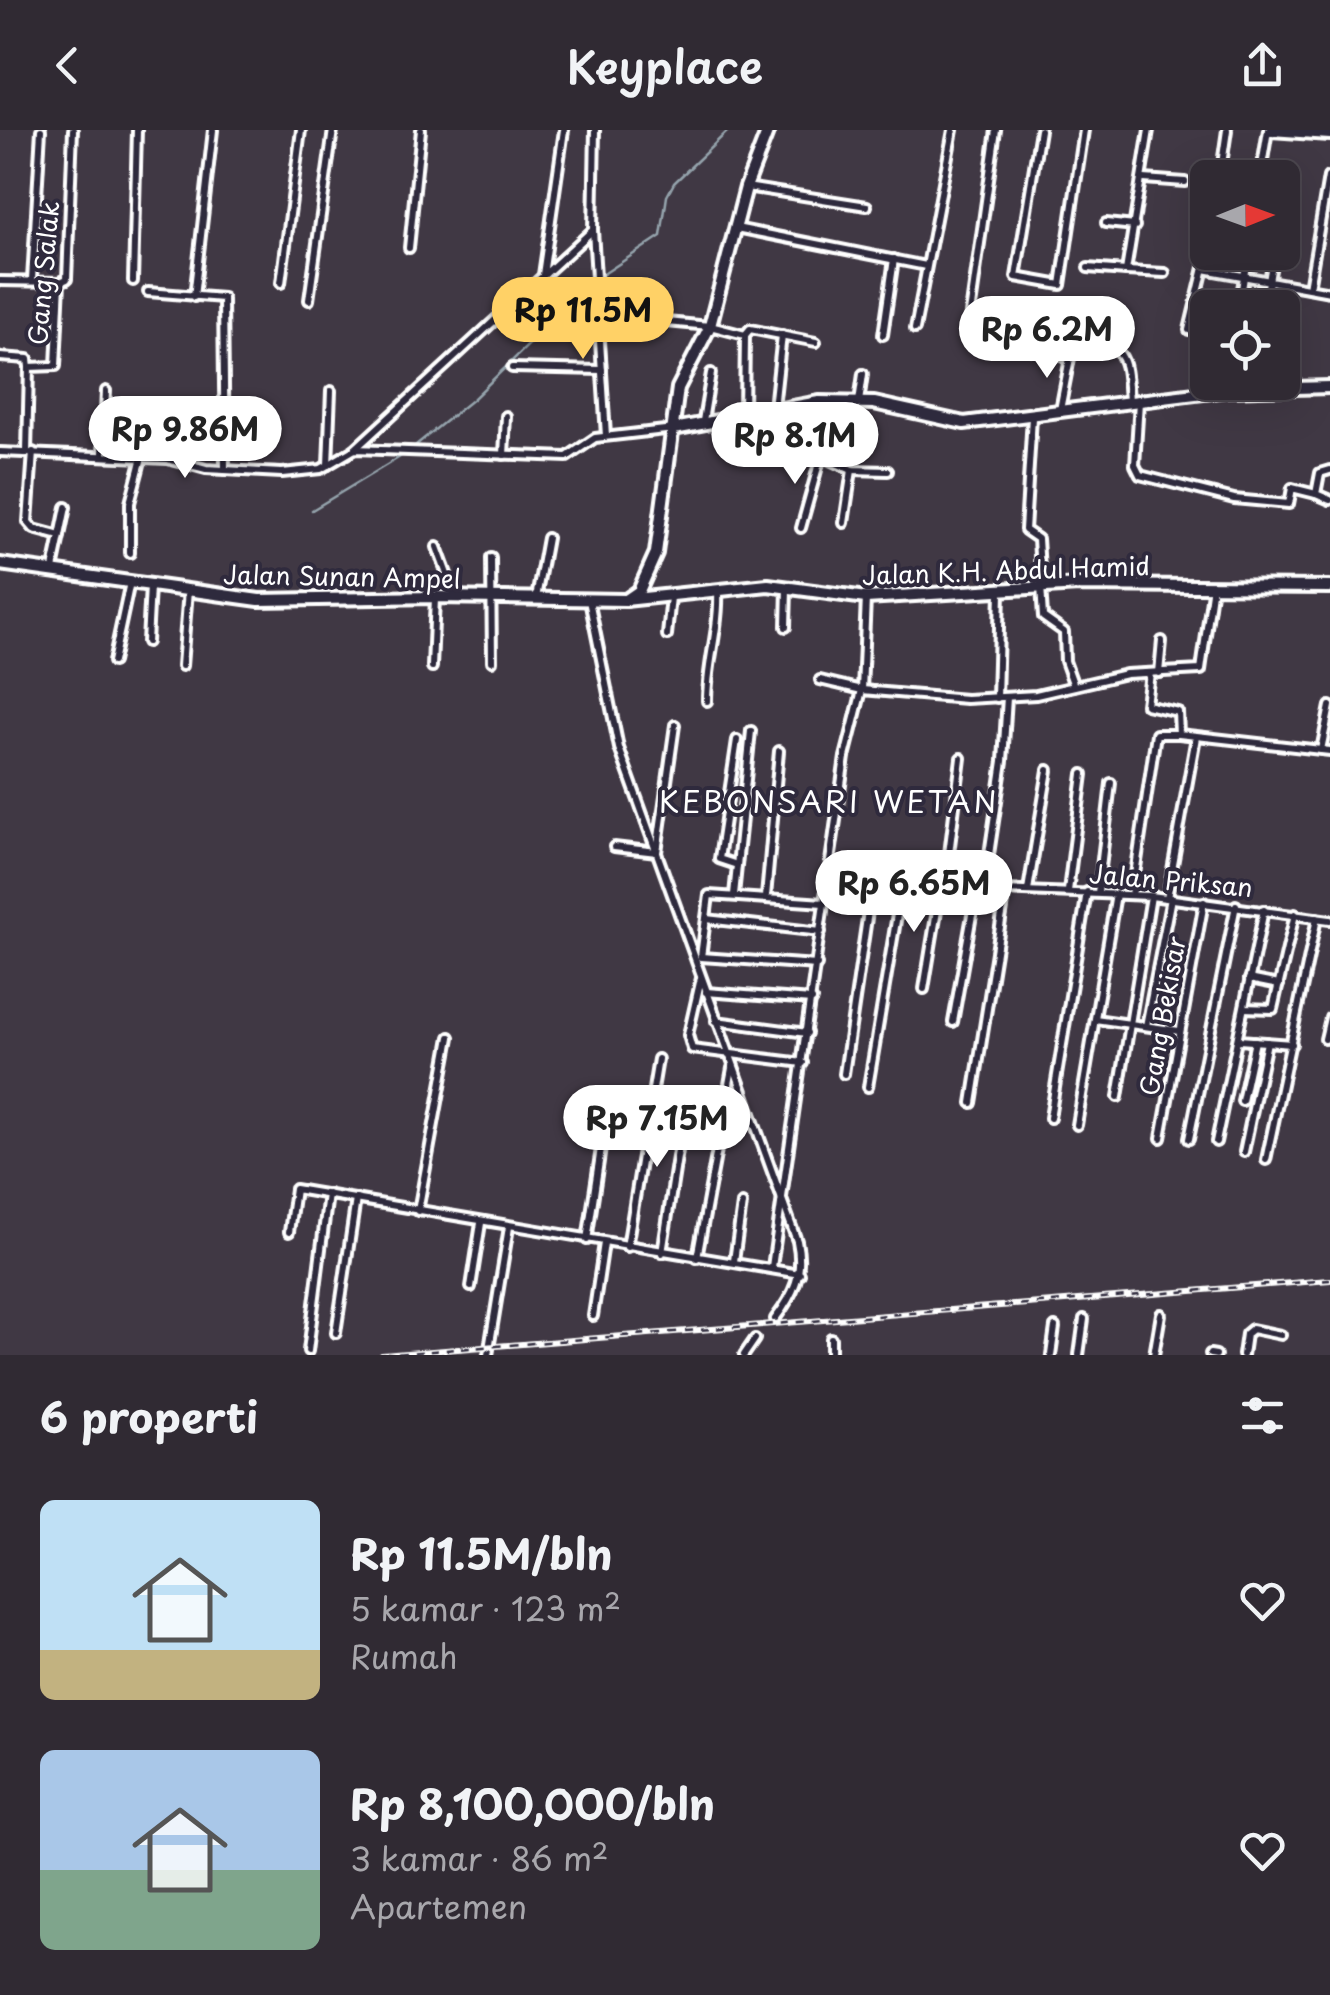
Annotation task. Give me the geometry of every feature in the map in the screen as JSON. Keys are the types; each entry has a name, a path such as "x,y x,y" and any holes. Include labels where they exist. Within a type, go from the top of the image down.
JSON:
{"street":[{"path":"32,280 41,130"},
{"name":"Gang Salak","path":"57,553 29,525 28,367 55,368 60,282 67,279 73,130"},
{"path":"133,281 137,130"},
{"path":"194,296 214,130"},
{"path":"281,282 301,130"},
{"path":"310,300 333,130"},
{"path":"409,248 421,130"},
{"path":"543,275 564,130"},
{"path":"595,130 593,230 606,436"},
{"path":"915,329 953,130"},
{"path":"996,130 967,335 1070,358"},
{"path":"1040,130 1016,277 1062,286 1084,130"},
{"path":"1126,271 1144,180 1149,130"},
{"path":"1223,160 1227,130"},
{"path":"1264,160 1270,130 1330,134"},
{"path":"625,600 645,582 664,519 678,388 710,326 746,187 766,132"},
{"path":"1309,288 1328,177"},
{"path":"1144,180 1185,182"},
{"path":"746,187 867,206"},
{"path":"1106,223 1135,226"},
{"path":"736,228 926,266"},
{"path":"0,452 103,454 225,470 313,472 355,449 593,230"},
{"path":"883,335 894,259"},
{"path":"1088,268 1165,273"},
{"path":"1189,330 1204,270"},
{"path":"1209,270 1330,292"},
{"path":"1241,290 1244,270"},
{"path":"1267,290 1271,270"},
{"path":"0,281 60,282"},
{"path":"642,320 647,288"},
{"path":"148,292 223,300 225,470"},
{"path":"600,316 710,326 745,336"},
{"path":"760,450 747,412 745,336 749,329 816,342"},
{"path":"774,408 782,335"},
{"path":"1060,410 1070,358 1082,339 1116,347 1127,364 1134,400 1136,465 1140,474 1255,502 1288,504 1292,488 1330,500"},
{"path":"0,358 28,359 28,367"},
{"path":"512,368 602,370"},
{"path":"703,421 711,373"},
{"path":"860,402 863,374"},
{"path":"355,449 567,457 584,444 606,436 674,429 747,412 834,401 860,402 950,423 1228,390 1330,387"},
{"path":"103,454 106,391"},
{"path":"328,465 332,391"},
{"path":"801,528 820,456 820,439 834,401"},
{"path":"504,455 506,416"},
{"path":"1032,416 1024,530 1038,539 1044,617 1064,632 1065,661 1074,686"},
{"path":"820,456 852,470 888,472"},
{"path":"130,553 130,504 142,457"},
{"path":"844,523 852,470"},
{"path":"1316,494 1320,472 1330,470"},
{"path":"57,553 66,507"},
{"path":"536,599 546,538"},
{"path":"437,547 456,597"},
{"name":"Jalan Sunan Ampel","path":"0,564 57,553 130,582 259,600 435,596 625,600"},
{"path":"490,558 492,661"},
{"path":"113,662 130,582"},
{"path":"645,582 648,593 655,598"},
{"path":"820,680 862,690 1007,698 1154,673 1203,669 1212,585"},
{"path":"147,642 150,586"},
{"path":"786,628 787,586"},
{"name":"Jalan K.H. Abdul Hamid","path":"625,600 787,586 866,598 1042,588 1330,587"},
{"path":"182,666 188,590"},
{"path":"708,700 709,666 720,626 718,590"},
{"path":"996,698 1000,592"},
{"path":"432,667 435,596"},
{"path":"667,635 670,597"},
{"path":"772,1267 845,757 862,690 866,598"},
{"path":"589,600 619,748 698,957 727,1054 797,1242 800,1274 790,1300 775,1319"},
{"path":"1162,641 1146,705 1178,712 1179,734"},
{"path":"952,1022 1003,761 1007,698"},
{"path":"1320,750 1330,706"},
{"path":"657,852 674,726"},
{"path":"734,895 751,731"},
{"path":"1132,895 1156,734 1330,751"},
{"path":"1146,1026 1196,736"},
{"path":"737,740 720,859 737,865"},
{"path":"766,897 779,751"},
{"path":"924,989 961,758"},
{"path":"1028,890 1048,770"},
{"path":"1068,891 1083,774"},
{"path":"1098,893 1112,783"},
{"path":"614,848 657,852"},
{"name":"Jalan Priksan","path":"827,883 1152,896 1236,904 1330,920"},
{"path":"844,1074 872,884"},
{"path":"868,1087 902,884"},
{"path":"972,1104 1006,889"},
{"path":"1050,1118 1087,892"},
{"path":"1078,1125 1116,894"},
{"path":"698,957 709,895 824,903"},
{"path":"1118,1097 1152,896"},
{"name":"Gang Bekisar","path":"1161,1138 1204,902"},
{"path":"1189,1139 1236,904"},
{"path":"1216,1142 1264,910"},
{"path":"1244,1008 1272,1011 1295,914"},
{"path":"1266,1160 1317,918"},
{"path":"706,919 822,932"},
{"path":"698,957 817,965"},
{"path":"701,977 690,1047 803,1063"},
{"path":"1250,980 1279,985"},
{"path":"706,992 812,1000"},
{"path":"1325,1039 1330,1018"},
{"path":"1095,1019 1179,1031"},
{"path":"716,1021 807,1033"},
{"path":"418,1211 450,1037"},
{"path":"1238,1040 1292,1044"},
{"path":"1242,1102 1255,1042"},
{"path":"1244,1152 1268,1042"},
{"path":"628,1248 658,1059"},
{"path":"697,1258 733,1067"},
{"path":"1232,1068 1248,1070"},
{"path":"662,1253 688,1093"},
{"path":"586,1240 606,1110"},
{"path":"289,1232 295,1188 628,1248 800,1274"},
{"path":"308,1351 328,1194"},
{"path":"336,1333 356,1199"},
{"path":"734,1261 742,1204"},
{"path":"471,1288 481,1222"},
{"path":"488,1355 509,1227"},
{"path":"593,1316 604,1243"},
{"path":"1154,1355 1160,1314"},
{"path":"1079,1355 1084,1319"},
{"path":"1051,1355 1055,1327"},
{"path":"1243,1355 1246,1334 1252,1328 1281,1334"},
{"path":"831,1338 831,1355"},
{"path":"744,1355 754,1339"}],"waterway":[{"path":"599,277 661,236 667,196 674,183 729,130"},
{"path":"411,449 473,399 593,282"},
{"path":"312,510 405,454"}],"railway":[{"path":"382,1355 1330,1280"}],"district":[{"name":"KEBONSARI WETAN","path":"829,800"}]}
